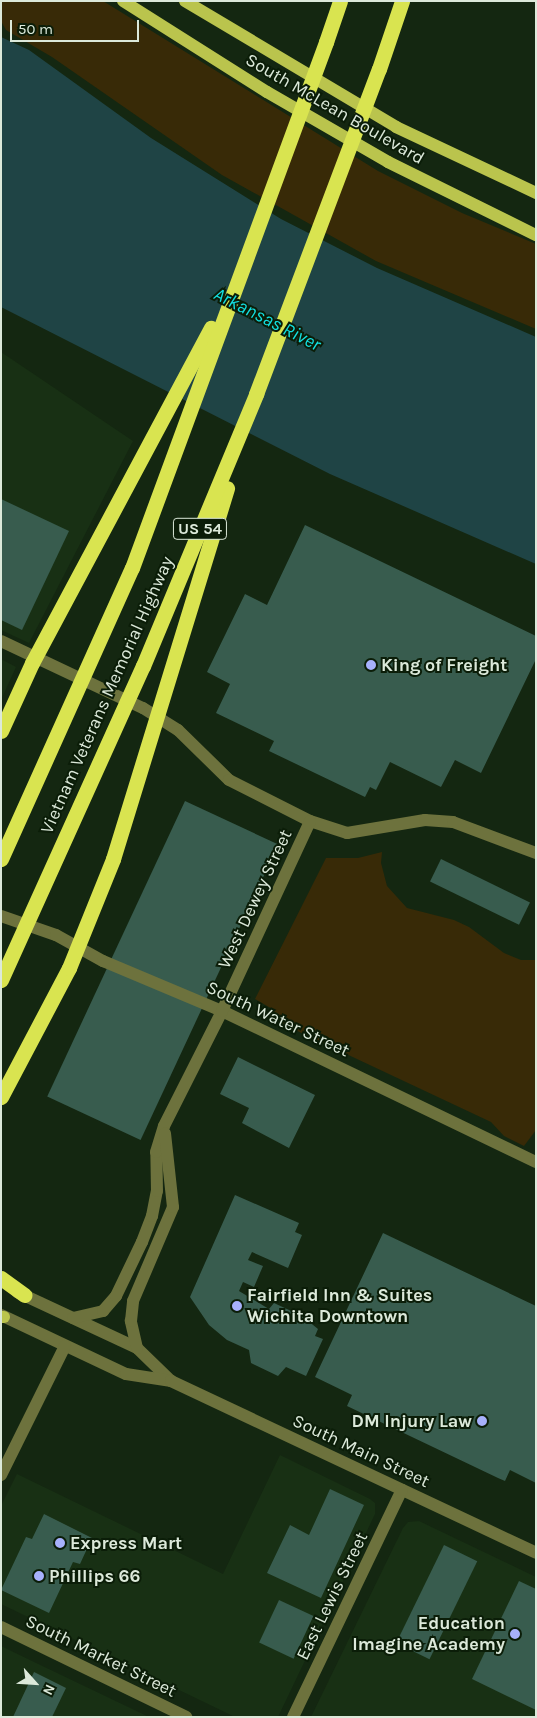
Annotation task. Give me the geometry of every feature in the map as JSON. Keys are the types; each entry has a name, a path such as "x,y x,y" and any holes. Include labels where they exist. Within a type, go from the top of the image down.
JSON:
{"highway":[{"name":"Vietnam Veterans Memorial Highway","path":"1,859 132,568 340,1"},
{"name":"Vietnam Veterans Memorial Highway","path":"1,980 143,666 256,394 379,69 402,1"},
{"path":"1,731 32,663 237,280"},
{"path":"1,1097 69,968 113,859 256,394"},
{"path":"1,1278 24,1295"}],"main road":[{"name":"South McLean Boulevard","path":"123,1 267,92 388,162 536,236"},
{"name":"South McLean Boulevard","path":"185,1 396,127 536,193"}],"street":[{"path":"1,641 143,708 178,730 230,780 310,821 347,832 425,820 453,822 536,853"},
{"name":"West Dewey Street","path":"73,1318 103,1311 116,1296 142,1242 152,1216 156,1191 156,1152 164,1126 222,1011 310,821"},
{"name":"South Water Street","path":"1,916 56,935 103,961 222,1011 536,1162"},
{"path":"137,1348 131,1321 133,1301 173,1207 164,1126"},
{"name":"South Main Street","path":"1,1284 137,1348 171,1381"},
{"name":"South Main Street","path":"2,1316 126,1374 171,1381 536,1553"},
{"path":"1,1475 65,1346"},
{"name":"East Lewis Street","path":"293,1717 402,1490"},
{"name":"South Market Street","path":"1,1627 186,1717"}],"shaded area":[{"path":"2,1 103,1 378,171 462,213 536,244 536,329 376,261 222,175 52,57 6,30 1,21"},
{"path":"1,352 133,441 29,643 1,630"},
{"path":"1,659 16,667 1,700"},
{"path":"382,852 381,863 387,886 407,908 454,920 469,927 504,953 521,960 536,960 536,1130 524,1146 504,1136 491,1122 274,1020 274,1010 255,999 326,858 358,858"},
{"path":"280,1455 370,1499 375,1503 375,1514 278,1717 235,1717 1,1604 1,1506 17,1474 223,1574"},
{"path":"419,1521 536,1577 536,1717 311,1717 403,1528 408,1522"},
{"path":"1,1646 32,1661 149,1717 1,1717"}],"water":[{"name":"Arkansas River","path":"1,37 29,50 151,138 281,219 377,268 536,337 536,564 330,474 1,307"}],"building":[{"path":"1,499 69,531 22,630 1,620"},
{"name":"King of Freight","path":"305,525 536,636 536,659 481,773 455,760 441,787 390,762 376,790 370,787 365,797 269,751 274,741 216,713 230,684 207,672 245,594 267,605"},
{"path":"185,801 278,845 141,1140 47,1096"},
{"path":"441,859 530,902 519,925 430,881"},
{"path":"238,1057 315,1095 289,1148 242,1123 249,1108 220,1094"},
{"path":"235,1195 299,1223 295,1232 302,1235 288,1268 252,1252 248,1260 263,1266 254,1287 243,1282 239,1291 269,1309 274,1303 302,1316 318,1329 315,1336 323,1339 306,1376 286,1367 278,1376 251,1363 249,1350 227,1340 209,1325 190,1297"},
{"path":"383,1233 536,1306 536,1483 510,1470 505,1481 347,1406 352,1395 315,1377"},
{"path":"330,1489 364,1505 321,1598 267,1573 290,1525 309,1535"},
{"path":"44,1514 92,1538 80,1564 73,1562 49,1613 1,1590 26,1537 32,1539"},
{"path":"444,1545 477,1561 429,1659 396,1643"},
{"name":"Education Imagine Academy","path":"519,1581 536,1589 536,1710 472,1679"},
{"path":"279,1600 313,1616 294,1659 259,1643"},
{"path":"34,1672 66,1688 52,1717 13,1717"}],"place":[{"name":"King of Freight","path":"371,665"},
{"name":"Fairfield Inn & Suites Wichita Downtown","path":"237,1306"},
{"name":"DM Injury Law","path":"482,1421"},
{"name":"Express Mart","path":"60,1543"},
{"name":"Phillips 66","path":"39,1576"},
{"name":"Education Imagine Academy","path":"515,1634"}]}
